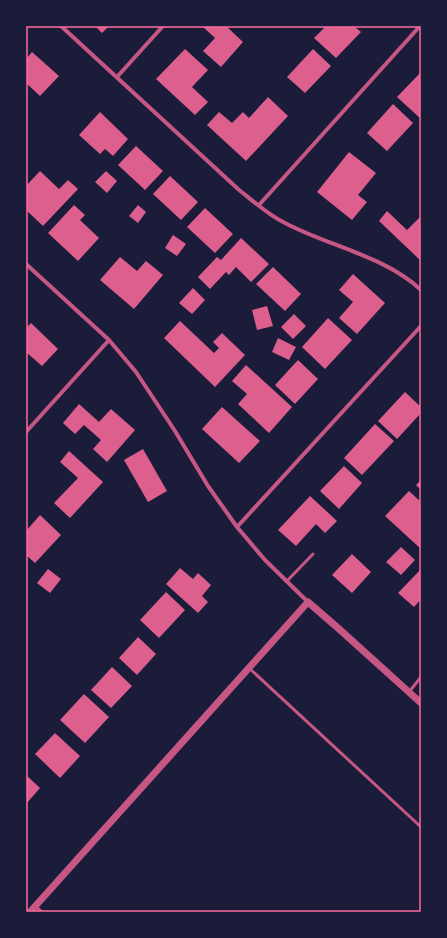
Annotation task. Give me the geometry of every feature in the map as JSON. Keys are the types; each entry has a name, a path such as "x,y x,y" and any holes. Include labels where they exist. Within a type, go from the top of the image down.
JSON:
{"street":[{"path":"61,26 238,189 259,205 284,223 383,264 421,290"},
{"path":"117,77 163,26"},
{"path":"259,205 420,26"},
{"path":"26,264 109,340 136,372 175,430 208,486 237,527 265,560 308,602 421,703"},
{"path":"237,527 421,326"},
{"path":"26,432 109,340"},
{"path":"30,912 308,602"}],"lane":[{"path":"287,581 313,554"},
{"path":"249,668 421,827"},
{"path":"409,692 421,677"},
{"path":"36,906 42,912"}],"building":[{"path":"95,26 109,26 102,33"},
{"path":"226,26 243,42 221,67 203,51 215,38 203,27"},
{"path":"326,26 354,26 361,32 336,58 314,38"},
{"path":"185,49 208,70 192,87 208,102 195,115 156,79"},
{"path":"313,49 331,66 305,93 287,77"},
{"path":"32,52 59,76 40,96 26,83 26,59"},
{"path":"421,72 421,119 397,97"},
{"path":"268,97 288,116 246,161 207,125 219,112 232,123 243,112 249,118"},
{"path":"393,104 413,123 387,151 367,133"},
{"path":"100,112 128,139 113,156 105,149 100,154 79,135"},
{"path":"136,146 163,171 145,190 118,165"},
{"path":"349,152 376,173 358,195 367,202 352,220 317,192"},
{"path":"40,171 59,189 68,180 78,189 43,226 26,210 26,186"},
{"path":"106,171 117,181 107,193 95,182"},
{"path":"170,176 198,202 181,220 153,194"},
{"path":"74,205 85,215 80,220 99,238 78,261 48,233"},
{"path":"138,205 146,212 138,223 129,216"},
{"path":"205,208 233,234 215,253 187,227"},
{"path":"387,211 407,230 421,216 421,261 379,221"},
{"path":"173,235 186,244 177,256 165,248"},
{"path":"241,238 269,264 251,282 236,267 229,275 226,272 210,289 198,277 217,257 221,260"},
{"path":"120,257 137,271 146,261 163,275 134,309 100,280"},
{"path":"273,267 301,294 285,311 256,284"},
{"path":"353,274 385,303 357,334 339,318 353,302 339,290"},
{"path":"193,288 205,300 192,314 179,303"},
{"path":"267,306 273,326 257,330 252,310"},
{"path":"294,314 306,326 293,339 281,327"},
{"path":"328,318 352,340 325,369 302,347"},
{"path":"180,321 214,353 219,348 213,342 222,333 245,355 215,387 164,338"},
{"path":"31,323 58,349 42,366 26,352 26,328"},
{"path":"278,338 296,347 289,360 272,352"},
{"path":"298,360 318,379 295,404 275,385"},
{"path":"246,365 292,407 269,433 238,404 247,394 232,381"},
{"path":"405,392 421,407 421,413 397,439 378,421"},
{"path":"79,404 99,422 111,409 135,430 107,462 93,449 101,440 84,425 75,434 63,423"},
{"path":"222,407 260,441 239,463 202,429"},
{"path":"375,424 394,441 362,475 344,458"},
{"path":"143,449 167,491 148,502 124,460"},
{"path":"69,451 103,482 70,518 54,503 78,478 60,462"},
{"path":"344,466 362,483 339,509 320,491"},
{"path":"421,480 421,490 416,485"},
{"path":"409,491 421,502 421,549 385,516"},
{"path":"310,496 337,521 325,533 316,524 296,546 278,530"},
{"path":"40,515 61,535 35,563 26,555 26,531"},
{"path":"401,547 415,560 401,575 386,562"},
{"path":"352,554 371,572 352,593 332,575"},
{"path":"180,568 193,579 198,573 211,585 202,596 208,602 198,613 166,584"},
{"path":"48,569 61,579 50,593 37,583"},
{"path":"421,569 421,599 414,607 398,593"},
{"path":"166,592 185,610 159,638 140,620"},
{"path":"138,637 156,654 137,675 119,658"},
{"path":"112,667 132,686 111,708 91,690"},
{"path":"84,694 109,717 85,743 60,720"},
{"path":"55,733 80,756 60,778 35,754"},
{"path":"26,775 40,788 26,804"}]}
